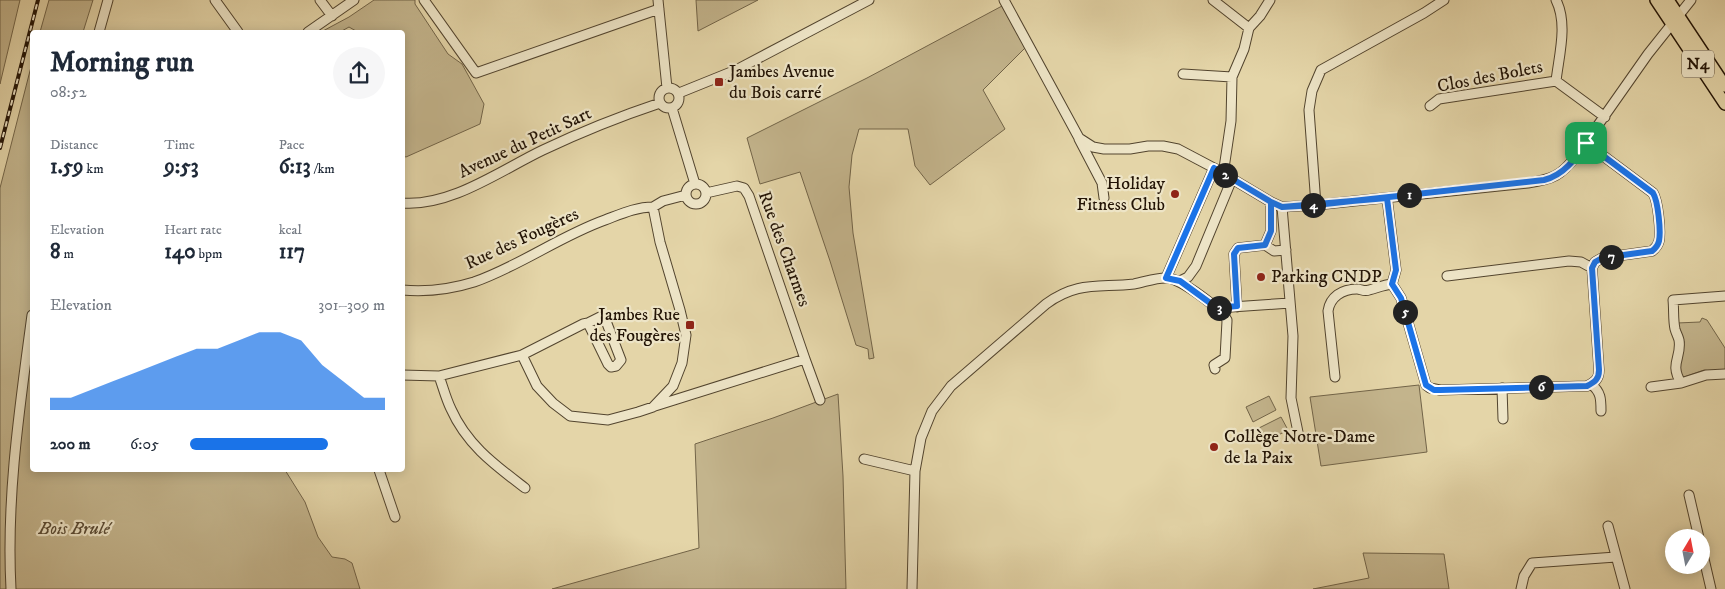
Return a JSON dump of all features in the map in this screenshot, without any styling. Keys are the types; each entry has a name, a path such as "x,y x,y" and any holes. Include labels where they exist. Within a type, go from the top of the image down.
{"main road":[{"name":"N4","path":"1656,0 1675,19 1725,86"},
{"name":"N4","path":"1668,0 1675,19 1725,104"}],"street":[{"path":"100,30 108,0"},
{"path":"215,0 237,30"},
{"path":"320,0 332,16"},
{"path":"311,30 354,0"},
{"path":"424,0 476,73 658,4 667,88"},
{"path":"679,93 736,70 870,0"},
{"path":"1004,0 1102,182 1104,198"},
{"path":"1213,0 1249,28"},
{"path":"1184,279 1196,266 1228,177 1232,77 1244,49 1249,28 1260,16 1270,0"},
{"path":"1316,205 1309,110 1312,91 1321,70 1444,0"},
{"path":"1556,0 1560,8 1562,23 1556,81 1605,117"},
{"path":"1079,138 1092,146 1104,149 1130,149 1148,146 1178,149 1282,207 1528,183 1553,178 1570,164 1648,54 1691,0"},
{"path":"1183,74 1232,77"},
{"name":"Clos des Bolets","path":"1430,106 1440,99 1556,81"},
{"path":"667,88 671,88 679,93 680,100 672,108 667,108 660,103 659,97 662,91 667,88"},
{"name":"Avenue du Petit Sart","path":"405,203 415,204 447,198 545,149 638,110 660,103"},
{"path":"672,108 695,184"},
{"path":"1387,198 1396,270 1392,284 1401,298 1426,385 1434,390 1440,390 1583,386 1591,384 1599,376 1592,268 1595,262 1602,258 1652,251 1657,247 1660,234 1656,199 1653,193 1586,143"},
{"path":"1166,278 1214,168"},
{"path":"695,184 702,186 706,193 704,200 697,204 690,202 686,195 688,188 695,184"},
{"name":"Rue des Charmes","path":"706,193 737,186 744,188 749,196 820,400"},
{"name":"Rue des Fougères","path":"405,290 430,291 474,282 580,229 641,207 653,206 663,201 686,195"},
{"path":"1265,245 1271,231 1271,202"},
{"path":"653,206 660,242 686,335 682,363 673,386 653,406"},
{"path":"1282,207 1293,336 1291,398 1299,437"},
{"path":"1237,306 1235,251 1242,247 1265,245 1274,251 1286,250"},
{"path":"1447,276 1569,261 1581,262 1592,268"},
{"path":"912,589 915,471 921,438 932,411 951,386 1057,296 1075,288 1087,286 1134,284 1166,278 1184,279 1221,308 1227,321 1225,358 1214,365 1215,369"},
{"path":"1334,377 1329,305 1336,294 1342,291 1356,289 1366,291 1392,284"},
{"path":"1681,383 1675,374 1679,340 1675,328 1673,300 1725,296"},
{"path":"1221,308 1290,303"},
{"path":"405,375 439,376 522,355 600,317 606,321 621,360 616,366 611,367 608,364 588,323"},
{"path":"11,589 10,535 18,421 30,329"},
{"path":"522,355 537,386 570,416 608,420 805,359"},
{"path":"1651,387 1681,383 1706,375 1725,374"},
{"path":"439,376 451,410 468,438 491,463 525,488"},
{"path":"1591,384 1599,391 1601,411"},
{"path":"673,386 681,398"},
{"path":"1502,388 1503,419"},
{"path":"864,459 915,471"},
{"path":"380,472 395,517"},
{"path":"1689,495 1697,529"},
{"path":"1608,526 1625,589"},
{"path":"1521,589 1524,576 1532,563 1616,557"},
{"path":"1708,574 1711,589"}],"green space":[{"path":"0,0 20,0 0,84"},
{"path":"49,0 93,0 84,30 41,30"},
{"path":"374,0 415,0 415,4 448,54 462,64 484,104 480,124 405,157 405,30 354,30 349,27 344,30 325,30 349,17"},
{"path":"696,0 758,0 698,31"},
{"path":"1002,6 1025,48 983,90 1005,129 930,185 915,166 908,129 859,129 852,155 849,187 853,233 874,358 869,359 868,349 856,345 800,172 760,184 747,138 867,78"},
{"name":"Bois Brulé","path":"30,71 30,472 286,472 305,502 318,537 332,557 345,559 352,563 360,589 0,589 0,188"},
{"path":"1702,318 1707,320 1725,348 1725,373 1704,370 1684,377 1679,373 1684,342 1677,323 1700,322"},
{"path":"1419,385 1427,452 1321,466 1310,397"},
{"path":"838,394 843,476 846,589 552,589 699,548 695,444"},
{"path":"1269,396 1276,410 1253,422 1246,407"},
{"path":"1281,417 1288,430 1263,443 1257,429"},
{"path":"1363,553 1444,554 1449,589 1313,589 1369,578"}],"railway":[{"path":"30,30 38,0"},
{"path":"0,148 30,31"}],"place":[{"name":"Jambes Avenue du Bois carré","path":"719,82"},
{"name":"Holiday Fitness Club","path":"1175,194"},
{"name":"Parking CNDP","path":"1261,277"},
{"name":"Jambes Rue des Fougères","path":"690,325"},
{"name":"Collège Notre-Dame de la Paix","path":"1214,447"}],"route":[{"path":"1586,143 1570,164 1553,178 1528,183 1316,205 1282,207 1223,175 1214,168 1166,278 1180,281 1217,308 1237,306 1234,254 1238,248 1265,245 1271,231 1271,202 1282,207 1294,206 1316,205 1387,198 1396,270 1392,284 1401,298 1426,385 1434,390 1587,386 1596,381 1599,376 1592,268 1595,262 1602,258 1652,251 1657,247 1660,234 1656,199 1650,189 1586,143"}]}
